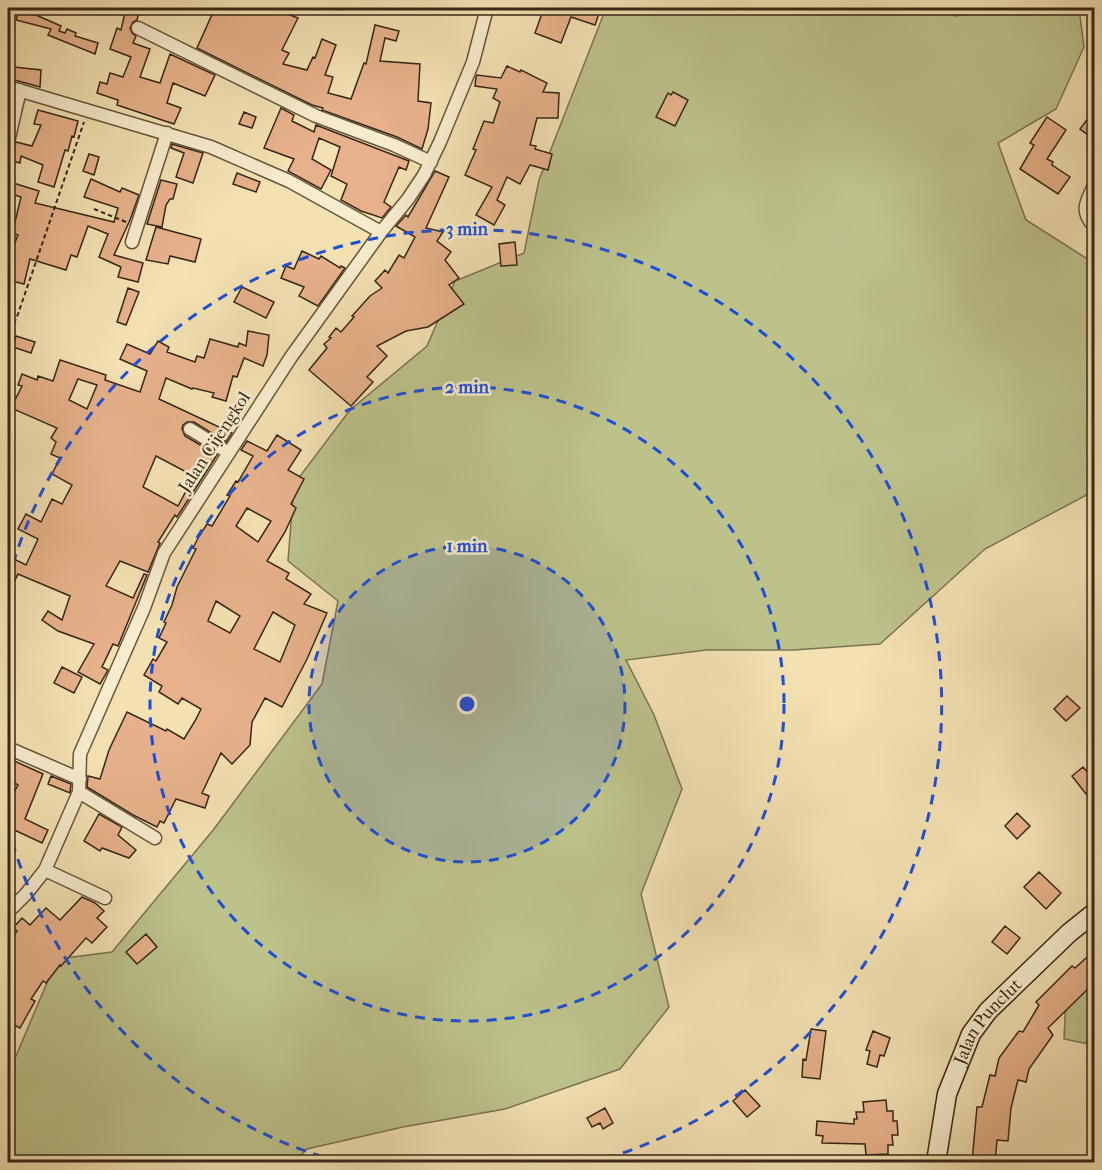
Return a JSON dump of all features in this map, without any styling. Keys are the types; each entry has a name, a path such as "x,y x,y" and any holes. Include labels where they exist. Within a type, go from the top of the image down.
{"main road":[{"name":"Jalan Punclut","path":"936,1162 947,1094 971,1034 988,1011 1069,933 1095,913"}],"street":[{"name":"Jalan Cijengkol","path":"8,912 45,870 79,785 80,754 144,608 164,554 291,357 381,232 408,199 431,162 473,62 487,8"},
{"path":"138,28 316,116 394,145 431,162"},
{"path":"8,142 14,88 211,147 289,182 381,232"},
{"path":"132,242 167,133"},
{"path":"1095,186 1085,209 1088,219 1095,226"},
{"path":"190,429 229,453"},
{"path":"8,748 79,785 155,838"},
{"path":"45,870 105,898"}],"path":[{"path":"8,337 88,111"},
{"path":"94,209 136,227"}],"green space":[{"path":"606,8 950,8 954,16 1025,8 1079,8 1084,47 1056,109 998,143 1026,220 1094,263 1094,491 985,549 880,644 793,650 706,650 626,660 654,715 682,789 641,894 669,1007 620,1069 505,1109 403,1127 307,1149 294,1162 8,1162 8,1075 57,959 112,952 214,829 322,684 338,601 288,561 294,484 350,410 427,346 455,281 524,253 539,180"},
{"path":"1094,971 1094,1045 1064,1039 1066,998"}],"building":[{"path":"20,8 61,26 59,31 65,33 67,29 76,33 75,36 98,43 95,54 48,35 51,29 16,20"},
{"path":"126,8 140,8 137,20 130,28 136,36 133,43 150,49 140,77 160,83 170,54 215,75 205,96 173,83 167,103 181,108 174,124 117,105 118,100 97,93 100,82 107,84 110,73 123,77 131,57 110,49 117,28 121,30"},
{"path":"215,8 270,10 271,8 298,18 282,50 289,53 283,64 307,70 313,57 315,58 322,39 336,45 325,75 333,77 328,93 351,99 364,63 366,64 375,25 399,31 396,41 385,38 380,61 420,64 418,101 431,103 428,129 422,149 397,137 322,110 323,108 312,105 197,48"},
{"path":"544,8 601,8 595,25 571,17 561,43 535,33"},
{"path":"507,66 547,83 543,92 559,93 558,118 537,118 530,145 536,146 535,149 552,154 548,170 530,165 520,184 507,177 497,200 505,205 494,225 476,215 492,187 465,175 476,150 473,149 484,121 493,123 500,102 493,98 497,89 475,86 476,77 477,75 501,78"},
{"path":"14,67 41,70 40,87 11,79"},
{"path":"673,92 688,100 675,126 656,117 668,93 671,95"},
{"path":"281,108 294,115 292,121 314,132 316,125 409,161 406,170 399,167 384,202 391,207 382,218 361,211 341,200 347,184 331,176 340,147 319,138 312,159 331,170 321,189 288,171 294,159 264,148"},
{"path":"1095,109 1095,140 1080,129"},
{"path":"38,110 78,121 68,151 65,150 54,187 38,182 43,165 21,156 20,163 8,160 9,150 16,142 32,146 41,125 34,124"},
{"path":"244,112 256,117 252,128 239,124"},
{"path":"1047,117 1066,130 1047,159 1070,177 1058,194 1020,169 1034,145 1030,143"},
{"path":"172,144 203,153 193,183 176,177 184,153 171,148"},
{"path":"89,154 99,157 94,175 83,171"},
{"path":"435,171 449,177 426,228 443,232 437,241 451,252 445,260 459,278 449,285 464,304 428,327 406,331 377,346 387,356 367,377 373,382 351,406 309,370 327,348 324,344 331,338 329,337 336,328 341,332 370,296 382,288 375,281 385,270 388,273 399,255 404,258 415,237 396,226 406,215 408,217"},
{"path":"237,173 260,182 256,192 233,184"},
{"path":"91,179 120,192 122,188 139,195 114,255 143,263 138,282 118,277 121,267 99,257 108,234 88,226 77,257 71,255 66,270 30,259 24,284 8,280 8,260 18,235 8,232 8,220 15,222 21,197 9,193 13,183 39,191 35,203 114,222 118,208 84,197"},
{"path":"161,180 177,184 173,199 170,199 166,205 162,227 147,224"},
{"path":"156,227 201,239 195,262 170,256 168,264 146,260"},
{"path":"515,242 517,265 501,266 499,244"},
{"path":"302,251 319,259 321,256 340,268 341,266 345,268 318,306 299,296 304,287 281,278 286,266 294,269"},
{"path":"242,287 274,302 266,318 234,302"},
{"path":"128,288 139,292 126,325 117,322"},
{"path":"248,331 269,335 267,355 263,366 244,358 237,377 233,376 226,401 212,397 214,393 192,389 166,378 159,399 232,433 226,442 194,422 187,422 183,425 185,436 217,455 158,542 160,543 148,572 120,561 106,586 133,598 144,574 147,575 118,646 113,644 102,667 108,670 100,684 78,672 94,644 58,631 42,620 48,611 62,620 70,596 18,574 8,595 8,556 26,565 38,539 18,529 26,514 41,522 52,499 62,504 72,485 52,474 60,458 51,454 56,442 51,438 57,428 11,408 22,386 18,385 22,374 37,380 38,376 53,381 60,360 106,375 105,380 140,392 147,371 120,359 127,344 150,354 158,341 169,347 167,352 195,362 197,356 204,358 210,339 238,347 239,343 246,346","holes":["78,379 97,385 87,409 69,400","156,456 194,476 178,506 143,487"]},
{"path":"16,336 35,342 31,353 13,347"},
{"path":"277,435 301,450 288,470 304,479 291,504 296,508 285,532 267,561 289,573 286,579 311,594 304,604 327,613 307,659 282,707 265,698 252,722 250,745 232,764 221,753 202,793 209,796 205,808 176,799 164,823 160,821 157,827 87,787 88,776 100,779 109,750 127,712 184,739 195,721 201,709 182,698 178,704 159,692 162,686 144,675 153,659 156,661 167,642 159,638 177,587 196,549 193,548 207,524 212,526 230,496 227,495 236,481 238,482 253,456 241,450 247,441 267,451","holes":["247,508 271,521 258,542 236,526","216,601 240,616 230,633 208,621","273,612 295,625 280,662 254,649"]},
{"path":"62,667 82,677 74,693 54,683"},
{"path":"1067,696 1080,708 1066,721 1054,709"},
{"path":"12,760 43,774 25,819 48,830 42,843 8,827 8,803 18,785 8,779 8,768"},
{"path":"1083,767 1095,781 1095,788 1086,794 1072,776"},
{"path":"51,776 71,784 70,793 48,784"},
{"path":"1017,813 1030,826 1017,839 1005,826"},
{"path":"99,814 122,827 118,835 136,850 129,858 102,848 100,851 84,841"},
{"path":"1039,872 1061,893 1046,909 1024,887"},
{"path":"82,897 95,903 104,911 97,918 107,927 92,943 86,938 46,983 43,981 31,999 35,1001 20,1028 16,1026 8,1033 8,944 17,931 13,928 22,918 30,925 46,908 60,920"},
{"path":"1005,926 1020,938 1007,954 992,942"},
{"path":"146,934 157,947 137,964 126,952"},
{"path":"1095,950 1095,982 1048,1028 1053,1035 1029,1069 1026,1082 1018,1080 1011,1108 1008,1141 997,1140 995,1162 972,1162 977,1107 982,1107 990,1075 995,1076 999,1058 1019,1031 1023,1032 1039,1005 1036,1002 1072,966 1075,968"},
{"path":"811,1029 826,1031 820,1079 802,1077 803,1059 806,1060"},
{"path":"873,1031 890,1038 884,1056 880,1055 877,1067 867,1064 870,1051 866,1050"},
{"path":"745,1090 760,1106 747,1117 733,1101"},
{"path":"886,1100 887,1111 893,1111 893,1121 897,1121 898,1135 892,1135 893,1145 888,1145 888,1154 866,1155 865,1144 822,1143 823,1136 816,1135 817,1121 854,1124 854,1119 857,1119 856,1112 864,1112 863,1102"},
{"path":"605,1108 613,1123 603,1129 600,1123 592,1127 587,1118"}]}
